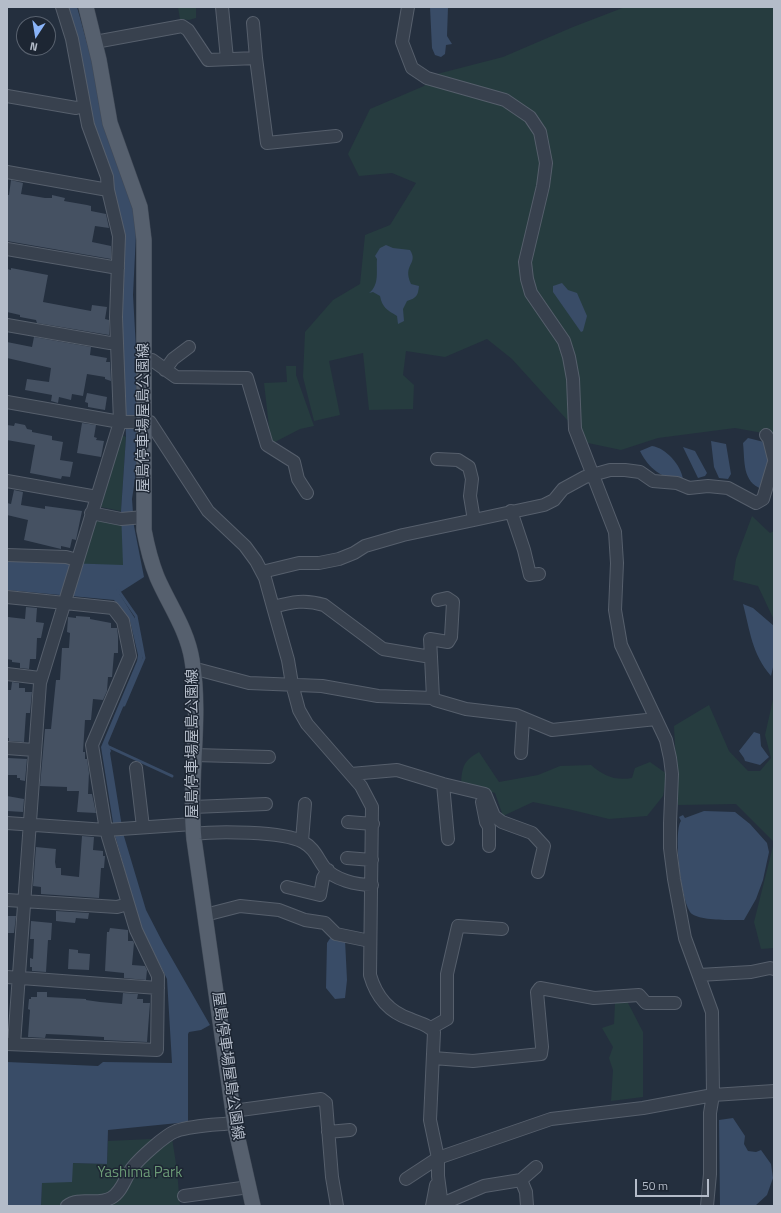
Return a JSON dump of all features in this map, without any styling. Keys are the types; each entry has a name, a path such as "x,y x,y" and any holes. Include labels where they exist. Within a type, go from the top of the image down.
{"main road":[{"name":"屋島停車場屋島公園線","path":"86,7 95,42 110,123 137,196 142,218 144,240 144,422 139,517 153,566 184,631 194,671 193,829 233,1117 253,1206"}],"street":[{"path":"7,598 65,599 113,608 123,621 130,656 92,746 109,830 128,904 138,937 158,976 156,1050 11,1044 13,978 24,901 40,678 65,599 91,513 120,422 116,312 119,236 108,190 107,177 90,131 72,39 62,7"},
{"path":"222,7 227,60"},
{"path":"408,7 402,42 412,68 427,78 505,100 530,117 540,132 546,163 543,186 525,262 527,279 531,293 564,341 570,357 573,379 574,429 615,532 617,563 615,610 619,639 632,671 666,740 672,774 670,823 674,879 685,938 712,1012 713,1095 710,1113 710,1174 707,1206"},
{"path":"253,23 267,143 336,136"},
{"path":"95,42 182,26 188,30 208,60 256,58"},
{"path":"7,96 76,108 84,106"},
{"path":"7,172 108,190"},
{"path":"7,249 118,268"},
{"path":"7,325 117,343"},
{"path":"165,370 173,359 189,346"},
{"path":"144,360 152,360 176,377 247,378 267,445 294,462 298,480 308,493"},
{"path":"7,402 120,422 150,422 208,511 245,546 262,572 288,660 292,684 302,717 361,786 370,800 373,824 370,975 376,992 381,999 398,1014 431,1028 435,1038 430,1120 438,1158 438,1205 484,1186 521,1180 536,1167"},
{"path":"766,435 769,439 774,458"},
{"path":"437,460 458,460 469,467 472,479 470,496 474,520"},
{"path":"262,572 299,563 319,563 339,559 354,554 365,546 403,535 544,505 554,500 563,489 585,477 610,470 640,472 653,481 677,483 689,488 708,486 728,488 756,502 763,500 774,462"},
{"path":"7,481 97,497"},
{"path":"511,511 524,550 530,575 539,574"},
{"path":"91,513 121,518 139,517"},
{"path":"7,555 66,557 76,562"},
{"path":"433,698 430,639 448,642 451,637 453,602 447,598 438,600"},
{"path":"273,607 295,601 313,601 324,605 382,649 431,657"},
{"path":"194,671 200,670 249,683 292,684 340,688 378,696 433,698 435,700 466,709 495,711 516,716 552,730 656,719"},
{"path":"7,674 40,678"},
{"path":"521,753 523,719"},
{"path":"7,748 34,750"},
{"path":"194,755 270,757"},
{"path":"136,768 144,787 143,827"},
{"path":"351,774 397,770 443,784 485,794 494,816 502,822 532,833 544,846 538,872"},
{"path":"443,784 448,838"},
{"path":"480,793 486,822 489,828 489,846"},
{"path":"193,808 266,804"},
{"path":"302,841 305,804"},
{"path":"348,822 373,824"},
{"path":"7,823 109,830 143,827 263,834 302,841 317,854 328,870 343,880 372,885"},
{"path":"346,858 372,860"},
{"path":"287,886 305,893 320,895 323,878 328,870"},
{"path":"7,900 117,907 128,904"},
{"path":"205,915 240,906 279,910 300,919 325,923 336,934 370,941"},
{"path":"431,1028 446,1019 447,974 458,926 502,929"},
{"path":"699,974 751,972 770,968 774,969"},
{"path":"13,978 158,988"},
{"path":"434,1058 473,1061 541,1054 542,1047 536,992 540,988 594,998 638,995 646,1003 675,1003"},
{"path":"406,1179 438,1158 551,1119 643,1108 713,1095 774,1091"},
{"path":"67,1206 74,1202 97,1202 111,1198 120,1189 128,1174 136,1164 171,1134 233,1117 321,1099 326,1103 332,1178 337,1206"},
{"path":"328,1132 350,1130"},
{"path":"521,1180 526,1192 527,1206"},
{"path":"184,1196 249,1187"}],"green space":[{"path":"178,7 196,7 196,18 189,20 180,19"},
{"path":"625,7 774,7 774,435 735,428 658,438 621,450 588,443 512,359 487,339 445,357 406,351 403,375 414,385 413,409 369,410 363,353 329,361 340,415 314,421 303,377 305,332 333,300 360,284 365,235 390,225 416,183 392,173 359,176 348,154 370,109 424,86 437,74 503,57 573,27"},
{"path":"286,366 296,366 296,375 314,426 300,429 271,444 264,383 287,382"},
{"path":"122,435 126,437 121,511 101,507"},
{"path":"752,516 770,533 774,531 774,620 758,586 733,580 736,559"},
{"path":"96,519 123,523 123,566 82,564"},
{"path":"774,695 774,842 736,804 678,805 674,726 709,705 729,751 748,771 760,771 771,758 765,735"},
{"path":"479,752 499,782 538,775 560,766 591,765 610,777 626,779 632,778 635,768 650,762 667,774 663,796 647,816 609,819 533,802 503,816 495,793 461,785 464,765 470,758"},
{"path":"774,842 774,948 761,949 754,922"},
{"path":"627,1001 643,1032 643,1097 611,1101 613,1070 609,1058 613,1047 602,1028 614,1024 615,1003"},
{"name":"Yashima Park","path":"172,1138 177,1170 180,1206 41,1206 42,1182 72,1163 107,1164 108,1141"}],"water":[{"path":"65,7 77,7 134,211 136,234 133,295 137,367 137,466 132,499 134,526 144,577 119,593 136,620 143,656 108,743 111,751 110,753 123,833 146,910 210,1025 201,1030 189,1032 188,1034 188,1122 108,1130 107,1164 73,1163 72,1182 42,1183 41,1206 7,1206 7,1062 98,1066 103,1062 172,1063 167,979 140,925 136,911 115,835 101,747 137,661 138,655 130,621 114,600 7,590 7,561 123,565 121,511 126,437 117,212 114,189 95,142"},
{"path":"430,7 448,7 447,36 452,44 446,45 445,54 441,57 435,55 432,48"},
{"path":"386,245 393,248 410,250 413,258 408,272 409,277 411,284 419,286 416,296 407,301 403,309 404,321 398,324 397,316 386,308 382,303 380,296 373,292 369,293 375,286 377,277 377,259 375,256 380,248"},
{"path":"562,283 568,290 577,293 587,316 583,331 581,332 553,292 553,286"},
{"path":"748,438 764,442 770,461 762,489 751,481 746,470 743,443"},
{"path":"711,441 726,444 731,474 728,479 719,478 714,467"},
{"path":"652,446 662,450 672,458 679,468 683,479 669,478 652,468 640,451"},
{"path":"683,447 695,451 707,473 705,476 698,478"},
{"path":"743,604 753,608 774,626 774,663 771,676 765,668 752,642"},
{"path":"754,732 760,734 761,746 769,757 760,765 745,761 739,751"},
{"path":"704,811 735,812 750,824 767,843 769,852 763,880 756,899 744,920 717,920 703,918 692,914 688,908 679,868 678,838 681,821 679,817 683,815 685,818"},
{"path":"331,937 345,940 347,980 345,998 335,999 326,988 327,943"},
{"path":"733,1118 745,1136 744,1144 748,1151 756,1152 761,1150 771,1164 773,1178 767,1195 755,1206 720,1206 719,1120"}],"building":[{"path":"11,180 23,183 21,194 45,198 52,198 52,195 65,198 64,201 91,206 91,211 106,214 109,228 95,226 92,242 111,246 111,259 7,241 7,195 9,195"},
{"path":"11,268 48,275 43,302 91,311 92,305 107,307 105,319 109,320 109,335 37,323 36,320 20,317 20,315 7,312 7,269 11,270"},
{"path":"34,337 91,347 90,355 107,358 106,362 110,362 111,381 105,379 105,377 87,374 83,396 72,394 71,400 59,397 58,403 51,401 52,395 25,390 27,379 49,382 51,368 7,358 7,342 32,347"},
{"path":"87,393 107,397 105,410 88,407 88,403 85,402"},
{"path":"15,423 25,425 27,429 32,430 32,432 52,436 52,440 63,442 60,460 73,462 70,477 62,476 61,479 30,473 35,445 7,440 7,425 14,426"},
{"path":"82,423 96,425 94,437 97,438 96,440 104,441 101,457 77,453"},
{"path":"14,490 23,492 21,505 45,509 45,506 82,511 76,540 72,539 70,548 61,546 61,549 24,540 28,520 7,515 7,503 11,504"},
{"path":"26,607 37,608 36,622 44,623 41,638 37,638 36,659 30,659 29,669 20,668 20,663 12,662 12,660 7,659 8,617 25,619"},
{"path":"76,616 90,617 90,619 111,623 111,628 117,628 118,636 118,653 114,653 112,677 108,677 107,691 103,700 93,699 91,720 85,720 83,752 85,752 85,759 87,759 89,773 88,794 92,794 96,813 77,812 79,791 67,791 67,787 40,786 45,729 51,729 56,680 60,680 62,648 69,648 70,633 67,632 68,617 76,618"},
{"path":"12,682 19,683 19,688 25,688 25,692 32,692 30,713 26,713 24,742 9,741 9,738 7,738 7,690 11,690"},
{"path":"8,758 27,759 25,781 17,778 17,775 7,775"},
{"path":"7,796 24,799 23,812 7,811"},
{"path":"82,836 94,837 93,850 103,851 103,856 105,856 104,868 101,868 99,898 41,894 41,887 33,886 36,847 56,849 56,868 61,868 61,875 79,877"},
{"path":"56,911 89,913 88,919 76,918 75,923 56,921"},
{"path":"7,916 16,916 14,933 7,933"},
{"path":"31,921 52,923 51,940 48,940 46,972 32,971 32,967 30,967 30,958 33,959 34,939 30,939"},
{"path":"110,928 128,930 128,941 133,941 134,943 132,965 145,966 147,970 146,980 124,978 124,973 105,971 107,932 109,932"},
{"path":"69,949 78,950 78,953 90,954 89,970 68,969"},
{"path":"37,992 47,992 47,997 86,999 122,1004 123,993 138,994 137,999 143,999 143,1003 150,1003 147,1042 104,1040 104,1037 46,1034 45,1038 28,1037 30,1010 28,1009 29,999 31,999 31,997 37,997"}],"waterway":[{"path":"118,590 136,616 144,658 124,705"},
{"path":"107,746 172,776"}]}
